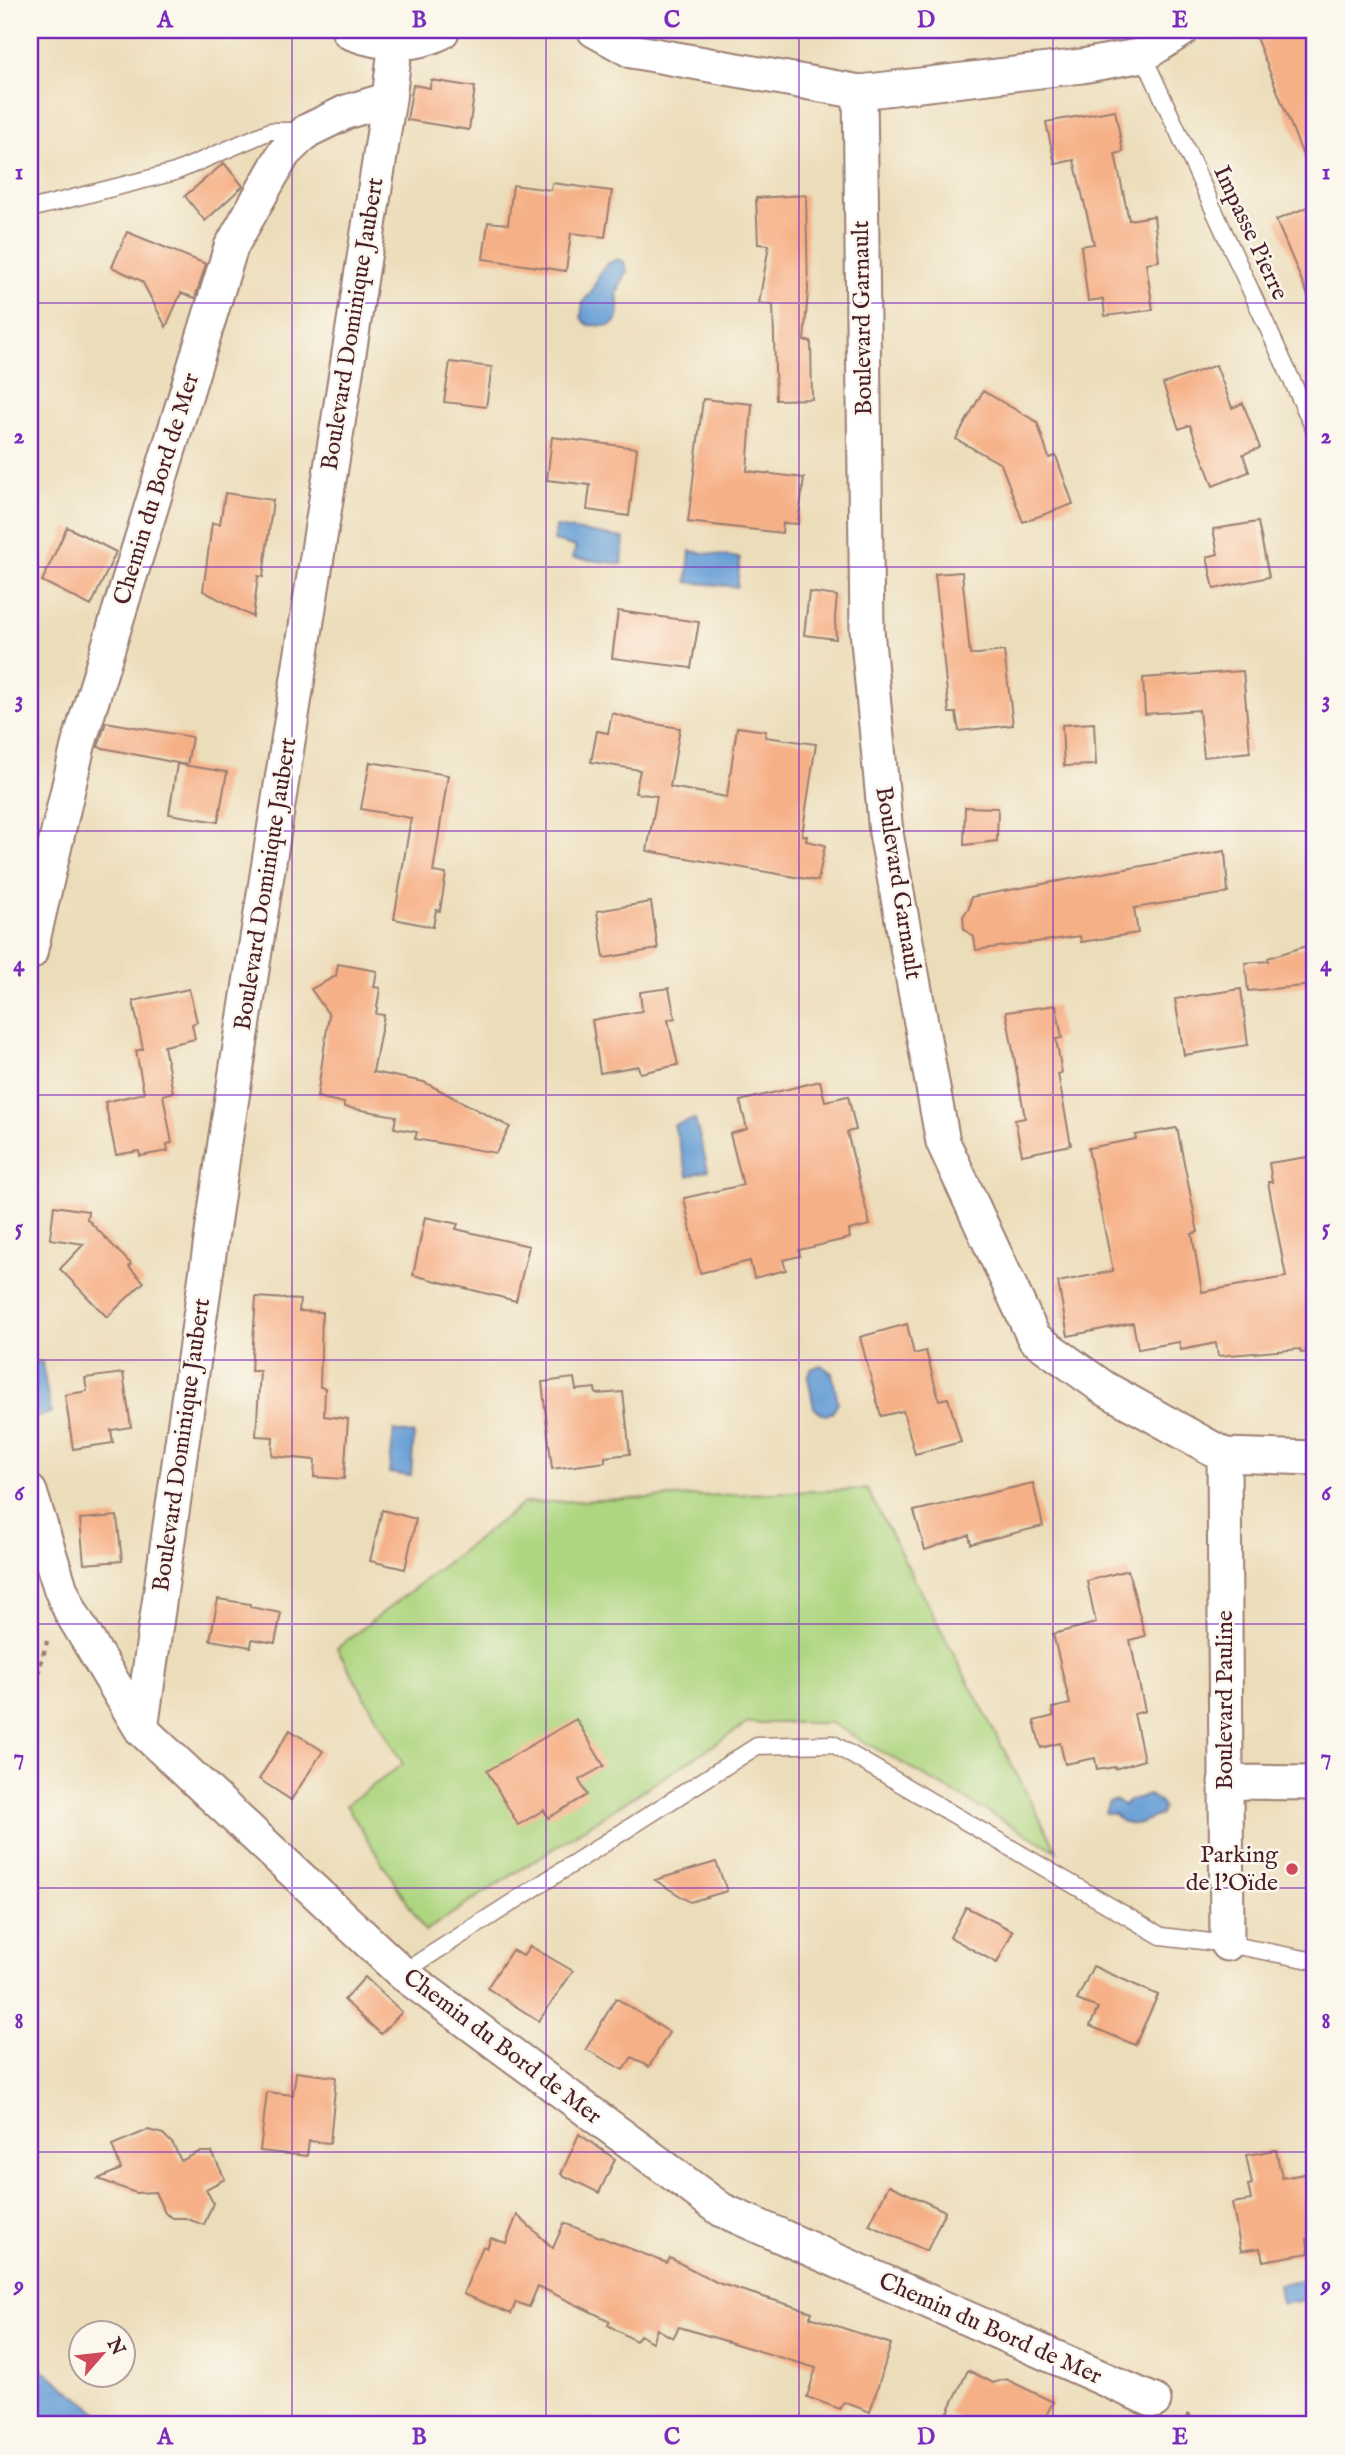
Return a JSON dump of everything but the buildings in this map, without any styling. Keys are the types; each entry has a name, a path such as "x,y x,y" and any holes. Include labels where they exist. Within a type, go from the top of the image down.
{"street":[{"path":"351,30 370,37 396,40 416,38 440,30"},
{"path":"594,30 632,51 860,92 1082,66 1143,55 1182,30"},
{"name":"Boulevard Dominique Jaubert","path":"141,1730 225,1142 389,99 396,40"},
{"name":"Boulevard Garnault","path":"860,92 867,630 886,833 943,1142 1034,1338 1104,1388 1224,1455 1315,1458"},
{"name":"Chemin du Bord de Mer","path":"30,953 78,746 231,247 284,153 307,131 346,112 389,99"},
{"name":"Boulevard Pauline","path":"1224,1455 1227,1944"},
{"name":"Chemin du Bord de Mer","path":"30,1492 61,1590 71,1612 141,1730 402,1973 722,2210 1154,2401"},
{"path":"1225,1782 1315,1783"}],"lane":[{"name":"Impasse Pierre","path":"1143,55 1315,431"},
{"path":"30,209 175,172 270,131 307,131"},
{"path":"402,1973 757,1746 833,1744 1161,1936 1227,1944 1315,1961"}],"path":[{"path":"30,1703 61,1590"}],"green space":[{"path":"867,1489 1057,1851 831,1723 748,1723 425,1931 346,1805 403,1764 337,1648 524,1503"}],"water":[{"path":"617,259 624,262 627,271 617,293 617,320 610,326 588,325 581,318 583,302 607,264"},
{"path":"556,527 624,538 622,564 572,558 576,547 554,541"},
{"path":"690,551 740,558 737,587 687,582"},
{"path":"695,1119 708,1170 688,1176 674,1125"},
{"path":"42,1362 51,1413 37,1417 30,1387 30,1363"},
{"path":"821,1365 832,1373 838,1402 832,1413 825,1415 814,1408 808,1378 811,1369"},
{"path":"394,1431 414,1434 411,1476 389,1473"},
{"path":"1148,1795 1159,1801 1163,1808 1160,1815 1131,1824 1125,1823 1114,1814 1105,1814 1108,1803 1115,1800 1124,1805 1128,1801"},
{"path":"1315,2277 1315,2298 1282,2304 1279,2284"},
{"path":"30,2360 115,2425 30,2425"}],"place":[{"name":"Parking de l'Oïde","path":"1292,1869"}]}
